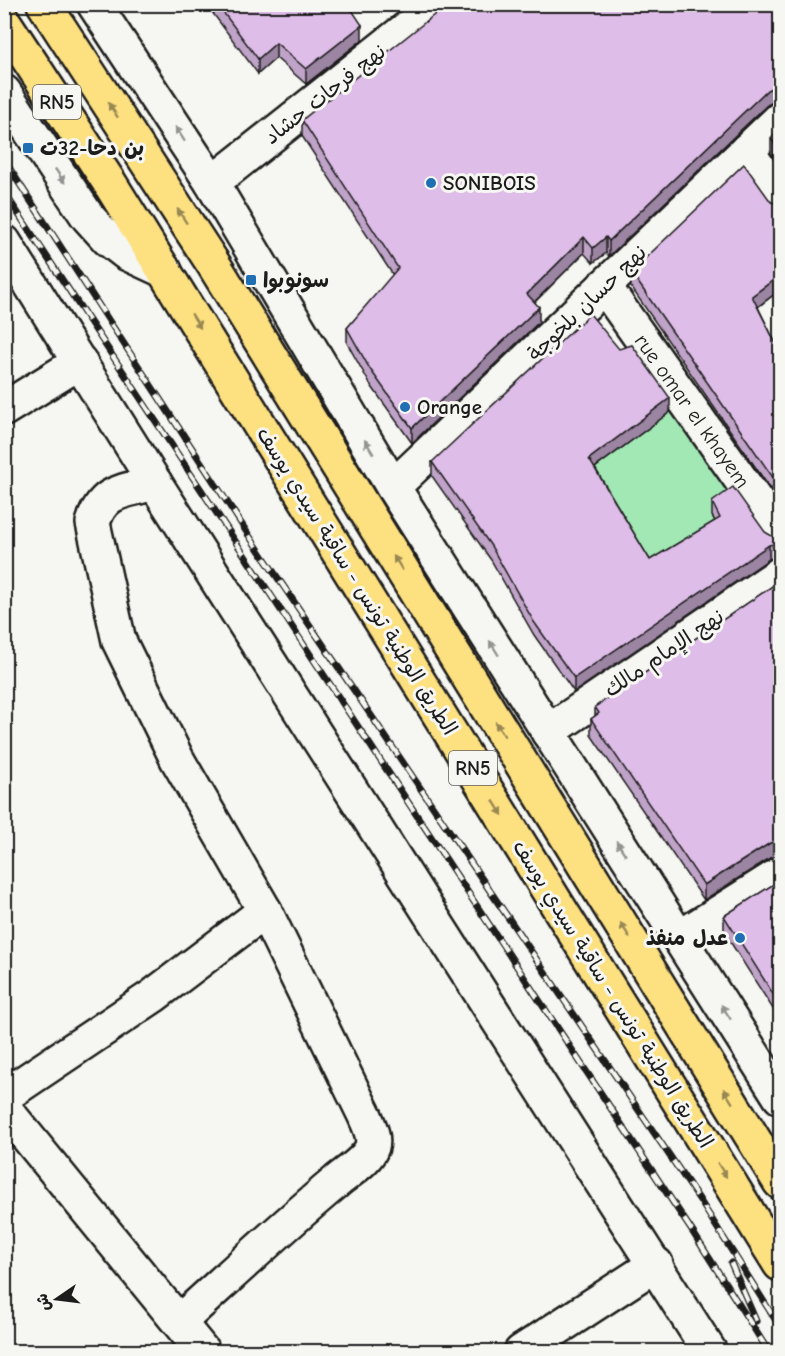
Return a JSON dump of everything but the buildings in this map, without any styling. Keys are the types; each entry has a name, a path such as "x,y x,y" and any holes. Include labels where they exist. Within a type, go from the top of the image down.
{"highway":[{"name":"الطريق الوطنية تونس - ساقية سيدي يوسف","path":"44,4 145,159 780,1182"},
{"name":"الطريق الوطنية تونس - ساقية سيدي يوسف","path":"4,22 165,271 780,1264"}],"street":[{"path":"94,4 212,183 393,487 780,1097"},
{"name":"نهج فرحات حشاد","path":"212,183 438,4"},
{"path":"4,92 88,217 108,239 126,253 165,271"},
{"name":"نهج حسان بلخوجة","path":"393,487 780,118"},
{"path":"747,150 780,201"},
{"path":"4,242 155,483 656,1264 710,1352"},
{"name":"rue omar el khayem","path":"604,286 780,535"},
{"path":"4,409 80,362"},
{"path":"155,483 106,497 97,508 93,523 119,641 177,759 265,911 372,1133 371,1149 180,1321"},
{"name":"نهج الإمام مالك","path":"548,732 780,574"},
{"path":"679,938 780,874"},
{"path":"4,1096 153,996 265,911"},
{"path":"4,1107 203,1352"},
{"path":"521,1352 656,1264"}],"green space":[{"path":"680,404 748,512 722,535 650,573 589,472"}],"railway":[{"path":"4,160 248,534 699,1199 780,1327"},
{"path":"4,192 694,1234 769,1352"},
{"path":"731,1263 756,1321"}],"place":[{"name":"بن دحا-32ت","path":"28,148"},
{"name":"SONIBOIS","path":"431,183"},
{"name":"سونوبوا","path":"251,280"},
{"name":"Orange","path":"405,407"},
{"name":"عدل منفذ","path":"740,938"}]}
